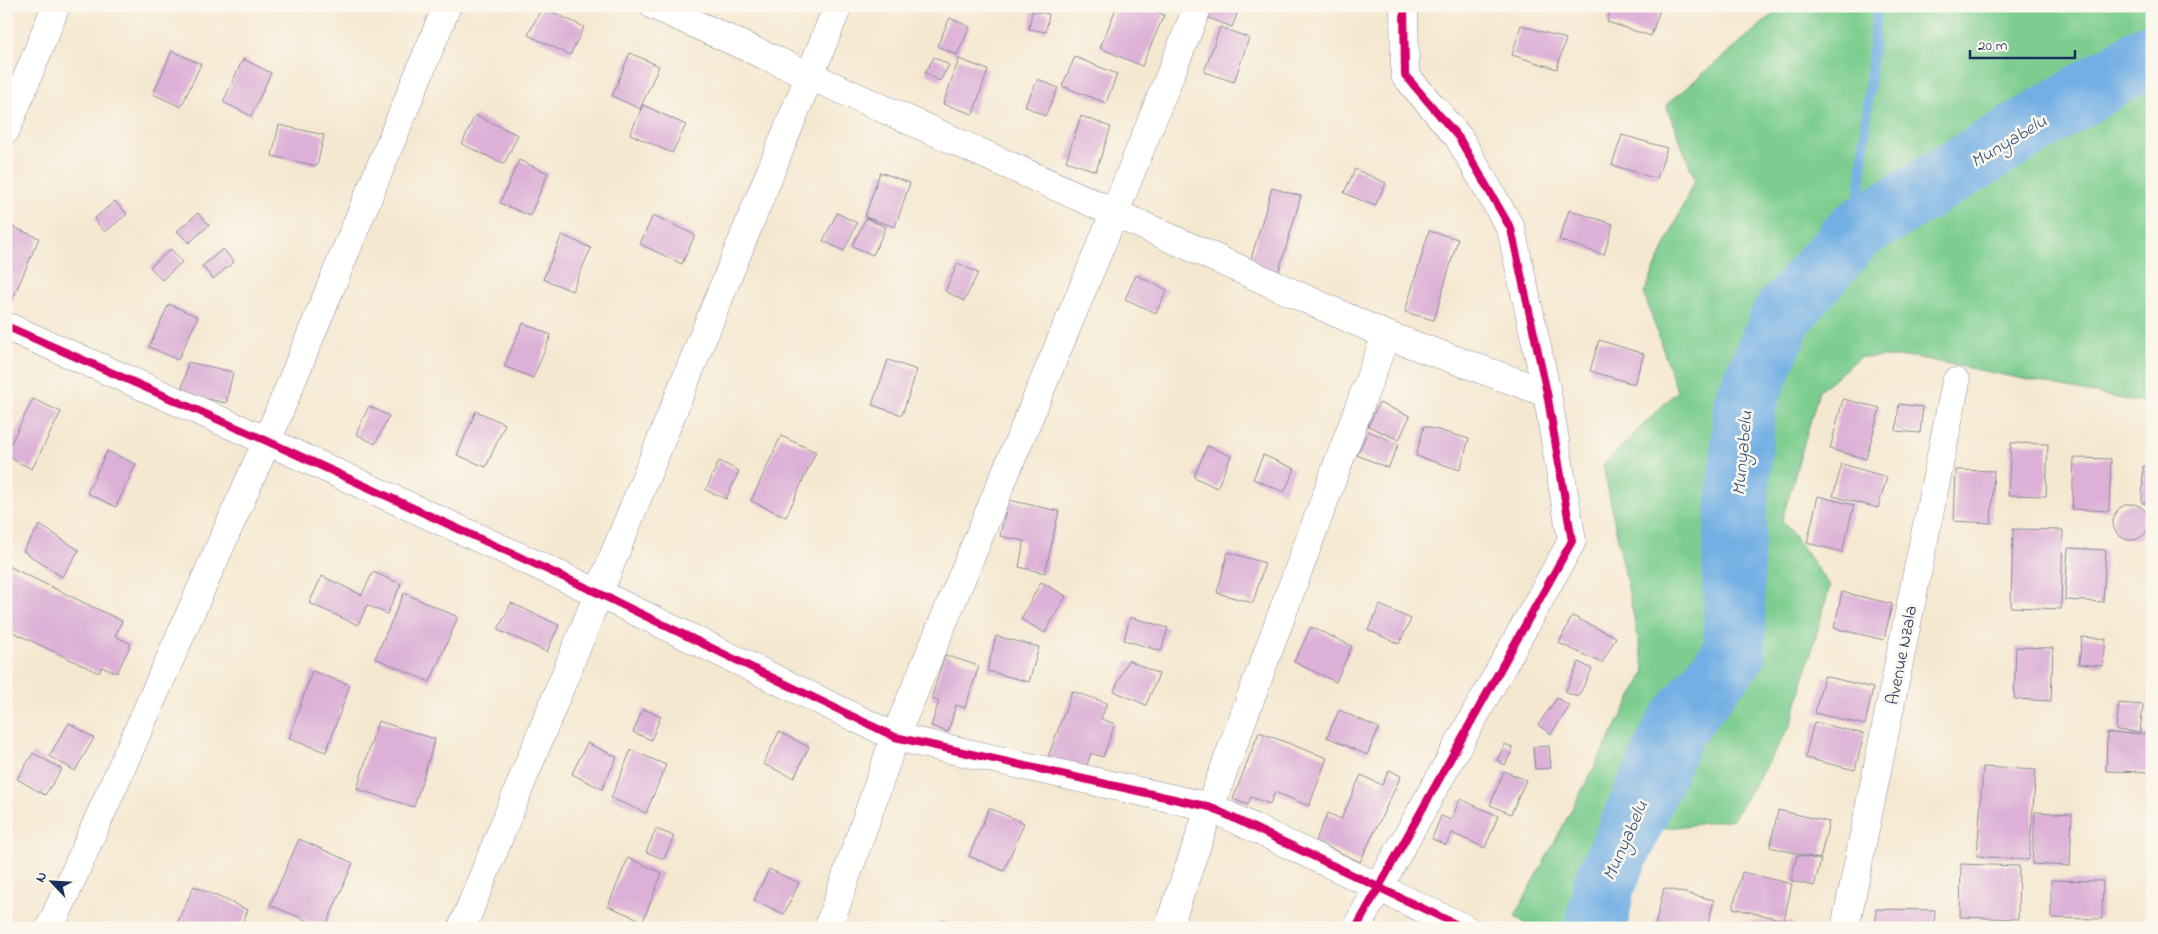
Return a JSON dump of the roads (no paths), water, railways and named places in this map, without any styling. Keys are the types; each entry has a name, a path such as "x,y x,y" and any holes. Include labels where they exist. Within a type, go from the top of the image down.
{"street":[{"path":"6,130 56,6"},
{"path":"50,928 268,441 447,6"},
{"path":"656,6 1386,335 1547,393"},
{"path":"462,928 838,6"},
{"path":"828,928 895,737 1114,214 1198,6"},
{"path":"1356,928 1572,541 1547,393 1511,229 1459,138 1405,75 1404,6"},
{"path":"6,326 268,441 598,593 895,737 1210,807 1464,928"},
{"path":"1168,928 1210,807 1386,335"},
{"name":"Avenue Nzala","path":"1845,928 1956,382"}],"waterway":[{"path":"1856,231 1877,6"},
{"name":"Munyabelu","path":"1596,928 1604,885 1676,726 1735,653 1733,556 1745,402 1783,314 1856,231 2152,53"}]}
